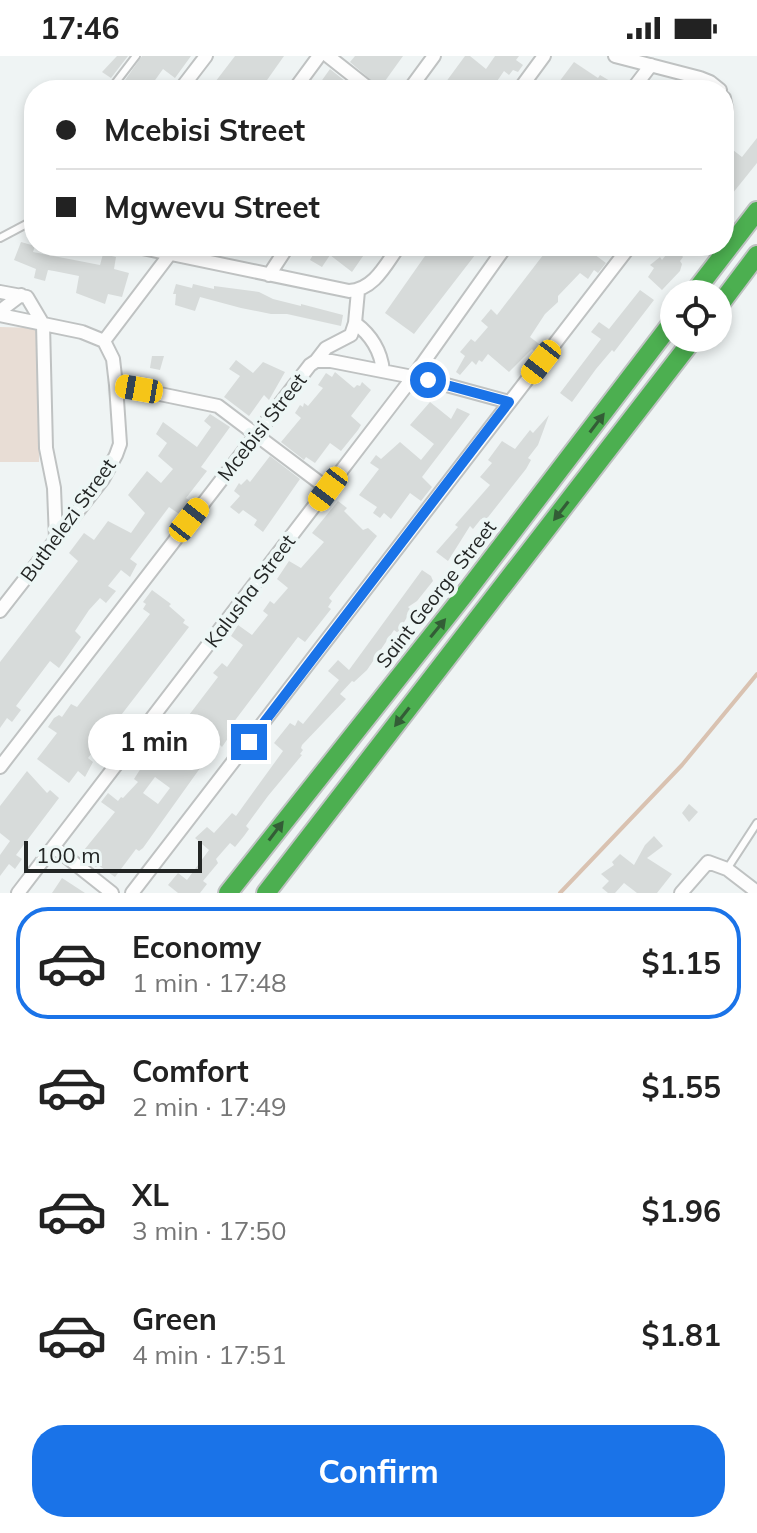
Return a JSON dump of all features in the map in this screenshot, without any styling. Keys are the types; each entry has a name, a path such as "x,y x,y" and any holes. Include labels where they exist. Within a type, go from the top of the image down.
{"main road":[{"path":"734,241 757,211"},
{"path":"732,288 757,255"},
{"path":"704,280 722,256"},
{"name":"Saint George Street","path":"228,893 464,595 660,338"},
{"path":"266,893 683,352"}],"street":[{"path":"188,80 206,56"},
{"path":"301,80 319,56"},
{"path":"328,56 358,80"},
{"path":"416,80 434,56"},
{"path":"526,80 544,56"},
{"path":"615,56 703,80"},
{"path":"640,80 651,65"},
{"path":"0,313 82,332 104,341 169,256"},
{"path":"197,256 269,275 358,291 372,282 392,256"},
{"path":"269,275 281,256"},
{"name":"Kalusha Street","path":"18,893 413,377 499,256"},
{"path":"132,893 622,256"},
{"path":"316,361 326,348 348,338 355,323 358,291"},
{"path":"0,292 27,297 43,324 46,448 54,488 56,539"},
{"path":"0,313 21,295"},
{"path":"355,323 370,335 383,371"},
{"name":"Buthelezi Street","path":"0,611 103,479 116,455 120,428 116,385 113,359 104,341"},
{"name":"Mcebisi Street","path":"0,767 305,371 316,361 331,361 413,377 509,402"},
{"path":"116,385 212,404 328,489"},
{"path":"54,847 112,893"},
{"path":"681,893 708,862 727,869 757,892"}],"lane":[{"path":"118,80 136,56"},
{"path":"0,238 24,225"},
{"path":"727,869 757,823"}],"shaded area":[{"path":"0,327 41,328 39,462 0,462"}],"building":[{"path":"117,56 128,56 111,78 102,72"},
{"path":"142,56 191,56 175,78 163,69 155,80 125,80"},
{"path":"235,56 284,56 267,80 217,80"},
{"path":"355,56 403,56 386,80 371,80 350,62"},
{"path":"465,56 470,56 486,69 495,56 519,56 516,60 523,65 518,72 513,70 509,75 504,71 498,80 447,80"},
{"path":"574,62 598,78 600,75 608,80 560,80"},
{"path":"330,69 344,80 322,80"},
{"path":"757,138 757,163 734,192 734,151 742,157"},
{"path":"21,242 24,243 24,256 54,256 100,265 102,256 112,256 116,257 114,269 129,273 122,297 108,294 105,304 76,293 79,276 48,270 45,281 34,278 36,269 14,260"},
{"path":"312,256 329,256 322,267 310,260"},
{"path":"331,256 363,256 352,272"},
{"path":"425,256 474,256 414,334 385,313"},
{"path":"542,256 597,256 606,263 598,273 594,270 588,279 580,273 558,296 558,302 545,314 530,337 542,346 536,353 532,349 509,372 488,354 476,365 472,361 460,375 456,372 465,356 460,352 471,339 475,342 488,327 481,321 491,309 497,315"},
{"path":"665,256 683,257 680,271 671,280 660,280 660,288 648,277 654,268 650,265 660,257 662,260"},
{"path":"176,284 192,288 193,284 214,289 214,286 259,292 273,299 343,315 341,326 241,308 200,297 195,311 175,305 176,294 173,294"},
{"path":"640,290 654,300 572,402 560,393 601,339 591,332 599,322 609,329"},
{"path":"152,356 164,356 160,370 150,368"},
{"path":"236,360 253,373 263,362 285,372 269,400 264,395 249,416 224,397 240,376 229,369"},
{"path":"335,372 354,388 362,382 371,390 351,416 361,425 341,451 330,443 315,463 306,457 304,460 281,442 301,418 295,413 300,405 303,407 304,403 308,406 323,388 318,385 326,373 332,377"},
{"path":"430,402 451,419 457,408 470,414 422,477 432,487 421,501 410,493 391,519 384,513 380,518 373,513 377,507 359,495 379,469 370,463 376,455 381,459 400,442 421,460 434,444 410,425"},
{"path":"210,414 230,427 201,467 207,471 186,498 192,502 190,506 182,516 169,507 130,559 137,564 130,577 121,570 108,586 116,591 106,603 100,598 89,610 75,631 81,637 59,668 50,661 16,706 21,710 12,722 7,718 0,728 0,662 78,561 69,553 84,533 94,540 108,521 131,533 145,513 128,495 147,471 161,483 173,469 158,456 167,443 156,434 163,422 197,447 211,427 204,421"},
{"path":"549,415 538,445 528,458 531,460 526,469 485,521 481,519 473,529 470,526 448,561 436,552 490,485 480,477 492,463 488,460 502,441 515,449 530,430 533,433"},
{"path":"270,456 300,479 263,532 254,525 257,520 243,510 239,514 230,507 240,496 234,491 239,483 241,485 247,479 250,482"},
{"path":"338,501 363,530 368,528 377,536 329,598 332,601 328,607 331,609 305,642 298,637 227,731 231,734 222,747 218,743 143,848 139,851 136,849 115,877 98,865 96,867 80,855 115,812 101,802 108,793 118,801 138,782 134,779 141,768 144,770 161,751 155,746 166,731 173,736 218,677 213,673 222,663 227,667 243,645 231,636 238,625 252,635 268,615 263,611 270,601 274,604 288,588 277,579 289,561 301,568 324,542 312,533","holes":["155,777 170,788 158,804 143,793"]},
{"path":"422,570 433,581 408,607 411,610 398,633 394,630 367,670 340,694 346,699 302,745 302,755 246,826 249,829 244,836 235,847 230,843 216,859 218,863 203,881 207,884 200,893 178,893 168,885 178,873 187,880 209,850 195,838 207,827 214,833 232,813 236,816 283,751 274,743 290,723 295,726 298,720 303,724 339,680 328,671 338,660 349,670"},
{"path":"152,590 171,604 169,606 189,627 88,758 93,762 85,777 78,771 69,783 37,759 57,733 48,727 54,718 62,717 71,704 77,707 150,614 143,609 146,604 143,602"},
{"path":"27,771 47,793 50,790 59,798 16,855 22,859 15,869 9,864 0,876 0,855 10,841 0,833 0,806"},
{"path":"689,804 698,812 689,822 682,813"},
{"path":"654,836 663,846 647,858 672,874 657,893 637,893 624,883 615,893 608,893 602,888 609,881 601,874 614,865 612,862 620,854 634,865"},
{"path":"62,878 85,893 52,893"}],"waterway":[{"path":"560,893 682,765 757,674"}],"traffic: fast":[{"path":"734,241 757,211"},
{"path":"732,288 757,255"},
{"path":"704,280 722,256"},
{"path":"228,893 464,595 660,338"},
{"path":"266,893 683,352"}],"route":[{"path":"249,742 509,402 428,380"}]}
